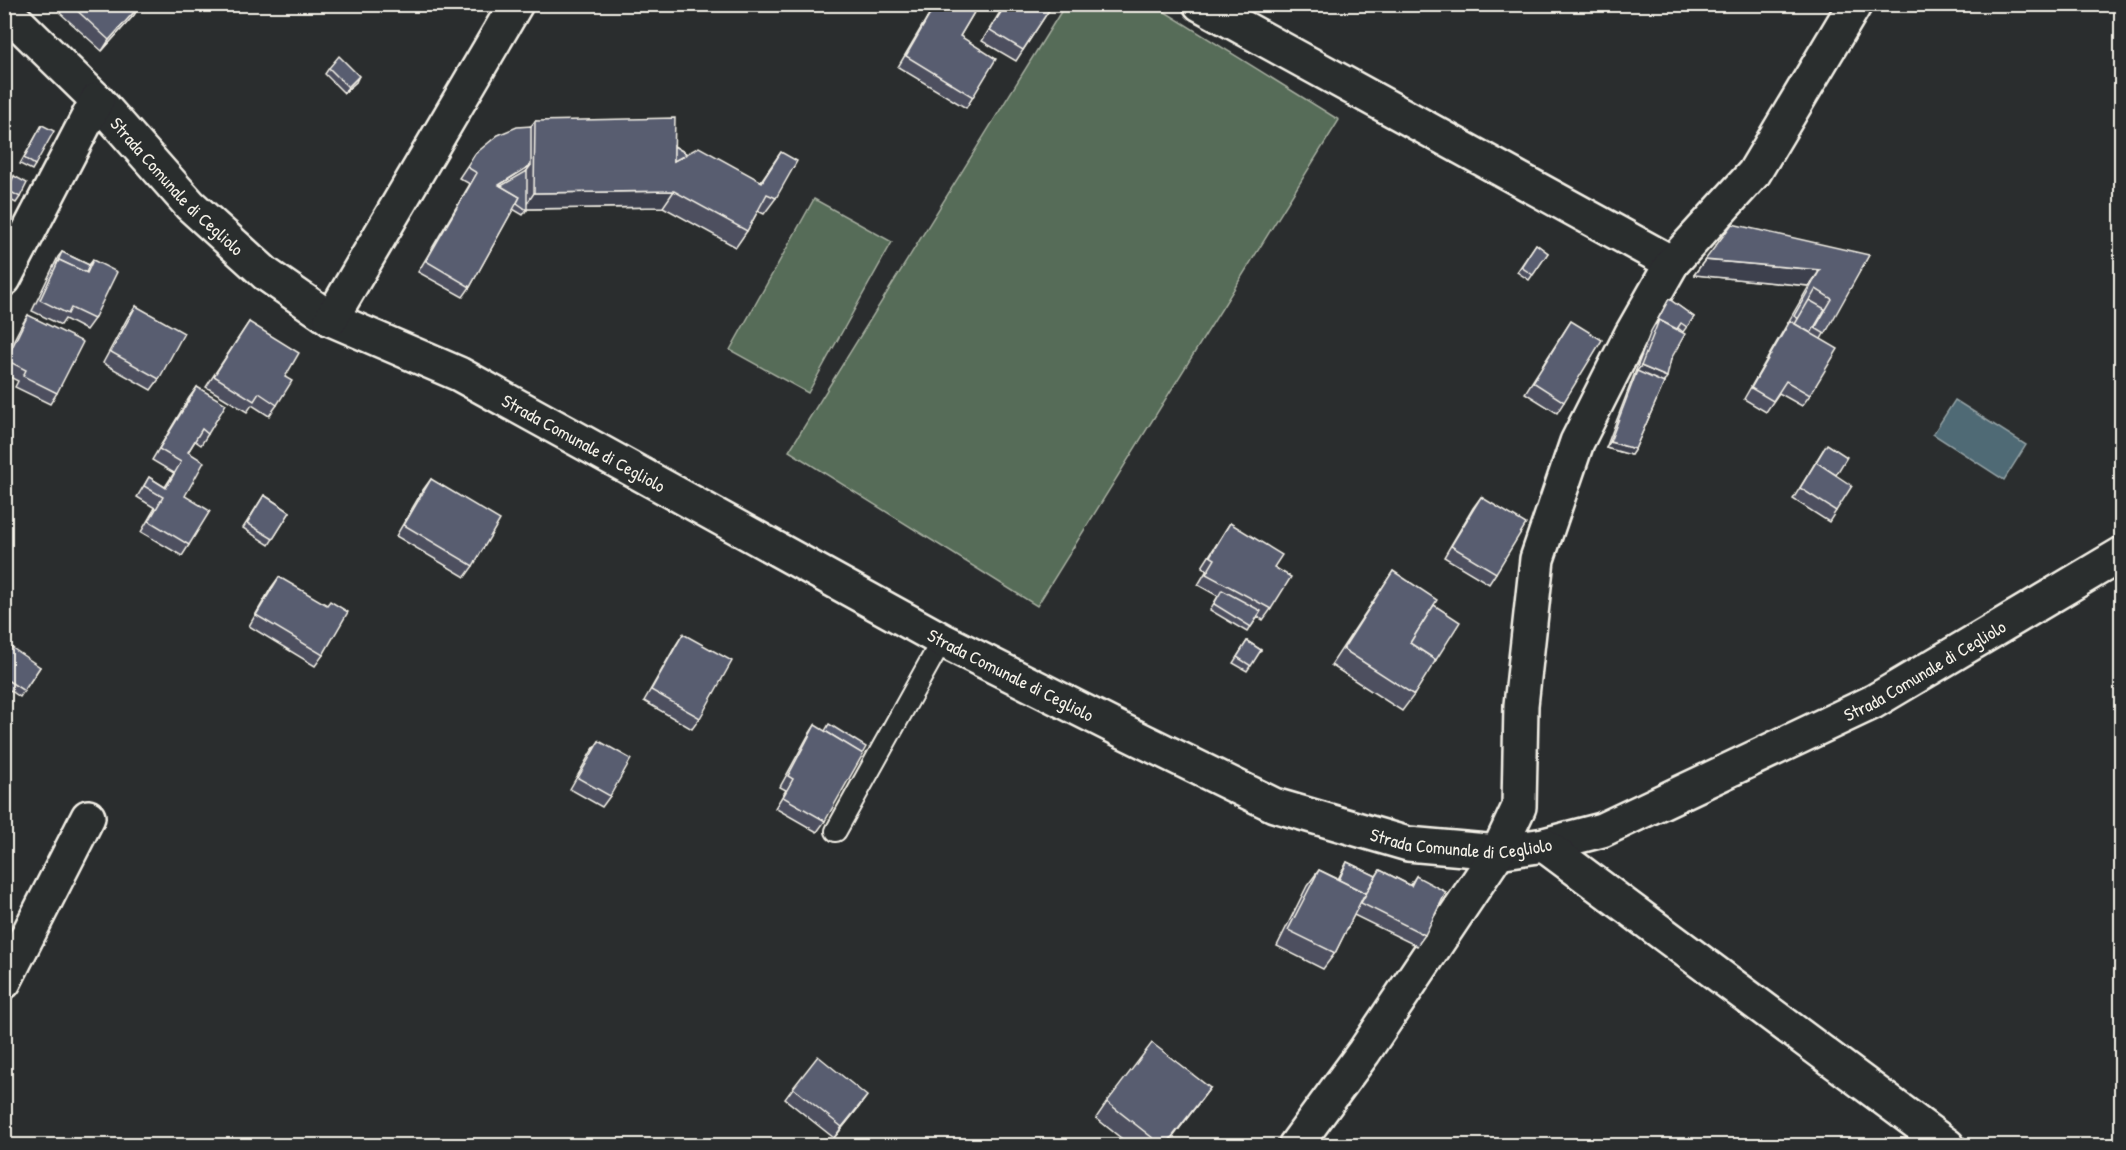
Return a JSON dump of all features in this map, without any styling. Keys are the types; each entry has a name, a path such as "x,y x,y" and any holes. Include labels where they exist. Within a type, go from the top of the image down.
{"street":[{"path":"331,319 516,4"},
{"path":"1200,4 1672,263"},
{"path":"1295,1146 1364,1052 1498,852 1519,807 1521,705 1537,560 1577,442 1631,335 1672,263 1754,173 1855,4"},
{"name":"Strada Comunale di Cegliolo","path":"4,9 97,100 190,205 266,274 331,319 459,374 942,640 1274,805 1408,844 1498,852 1544,845 1602,830 1873,702 2121,554"},
{"path":"4,279 97,100"},
{"path":"4,982 88,817"},
{"path":"1544,845 1948,1146"}],"lane":[{"path":"836,831 942,640"}],"green space":[{"path":"1065,5 1154,5 1339,120 1037,606 789,451"},
{"path":"814,199 892,242 808,393 730,350"}],"water":[{"path":"1955,400 2026,445 2004,480 1933,434"}],"building":[{"path":"70,4 141,4 109,40"},
{"path":"936,4 979,4 960,36 996,59 973,97 906,56"},
{"path":"1006,4 1053,4 1023,50 990,30"},
{"path":"339,56 359,76 348,87 329,68"},
{"path":"675,118 674,161 699,147 762,182 781,152 797,161 776,198 767,194 747,231 674,191 534,193 535,121"},
{"path":"42,125 54,131 35,165 24,158"},
{"path":"531,126 531,165 499,185 520,197 470,287 426,261 477,173 467,167 475,154 498,135 517,127"},
{"path":"674,146 687,154 674,161"},
{"path":"527,171 527,210 517,203 520,197 501,186"},
{"path":"14,176 27,183 20,197 7,190"},
{"path":"1732,224 1869,255 1825,334 1815,328 1832,299 1816,289 1799,319 1794,316 1820,270 1705,260"},
{"path":"1536,244 1548,253 1533,275 1521,267"},
{"path":"62,252 89,265 86,273 59,260 56,265"},
{"path":"59,260 87,273 93,260 117,272 94,319 71,308 68,314 40,300"},
{"path":"1669,299 1694,317 1687,327 1681,323 1677,329 1659,320 1655,325"},
{"path":"1809,300 1825,309 1811,333 1795,324"},
{"path":"136,306 184,333 159,379 111,352"},
{"path":"28,315 83,342 57,393 23,376 26,370 6,360"},
{"path":"1659,320 1685,334 1671,359 1667,377 1641,366"},
{"path":"1571,321 1602,340 1564,402 1533,382"},
{"path":"1790,321 1838,349 1810,395 1786,381 1773,401 1751,388"},
{"path":"249,322 299,353 285,377 292,381 277,405 259,393 254,401 214,376"},
{"path":"1637,371 1664,383 1635,449 1610,442"},
{"path":"197,387 226,404 208,434 202,429 188,452 204,462 185,496 210,511 189,545 149,521 163,497 144,486 149,477 166,488 181,462 159,449"},
{"path":"1827,444 1847,457 1836,475 1816,462"},
{"path":"1816,462 1852,486 1836,511 1800,488"},
{"path":"431,479 500,520 473,566 404,525"},
{"path":"264,495 290,512 273,539 247,523"},
{"path":"1481,497 1526,524 1496,573 1451,546"},
{"path":"1230,523 1282,555 1274,567 1291,577 1271,609 1206,574 1215,559 1210,556"},
{"path":"1393,571 1437,600 1410,643 1436,660 1414,695 1343,649"},
{"path":"279,577 327,605 330,601 348,612 323,655 256,615"},
{"path":"1222,590 1261,611 1251,627 1214,604"},
{"path":"1434,605 1460,622 1436,660 1410,643"},
{"path":"683,634 732,661 700,718 651,690"},
{"path":"1247,641 1261,650 1251,666 1237,657"},
{"path":"8,645 40,667 24,691 4,678 4,650"},
{"path":"829,724 866,747 862,754 825,731"},
{"path":"815,725 863,754 825,821 783,797 793,779 788,776"},
{"path":"599,741 631,759 610,796 578,778"},
{"path":"1347,862 1376,876 1366,893 1339,880"},
{"path":"1319,870 1367,894 1363,897 1335,953 1288,930"},
{"path":"1380,870 1411,886 1416,876 1446,892 1425,935 1361,903"},
{"path":"1152,1043 1210,1088 1165,1146 1107,1102"},
{"path":"818,1056 867,1096 842,1127 793,1088"}]}
